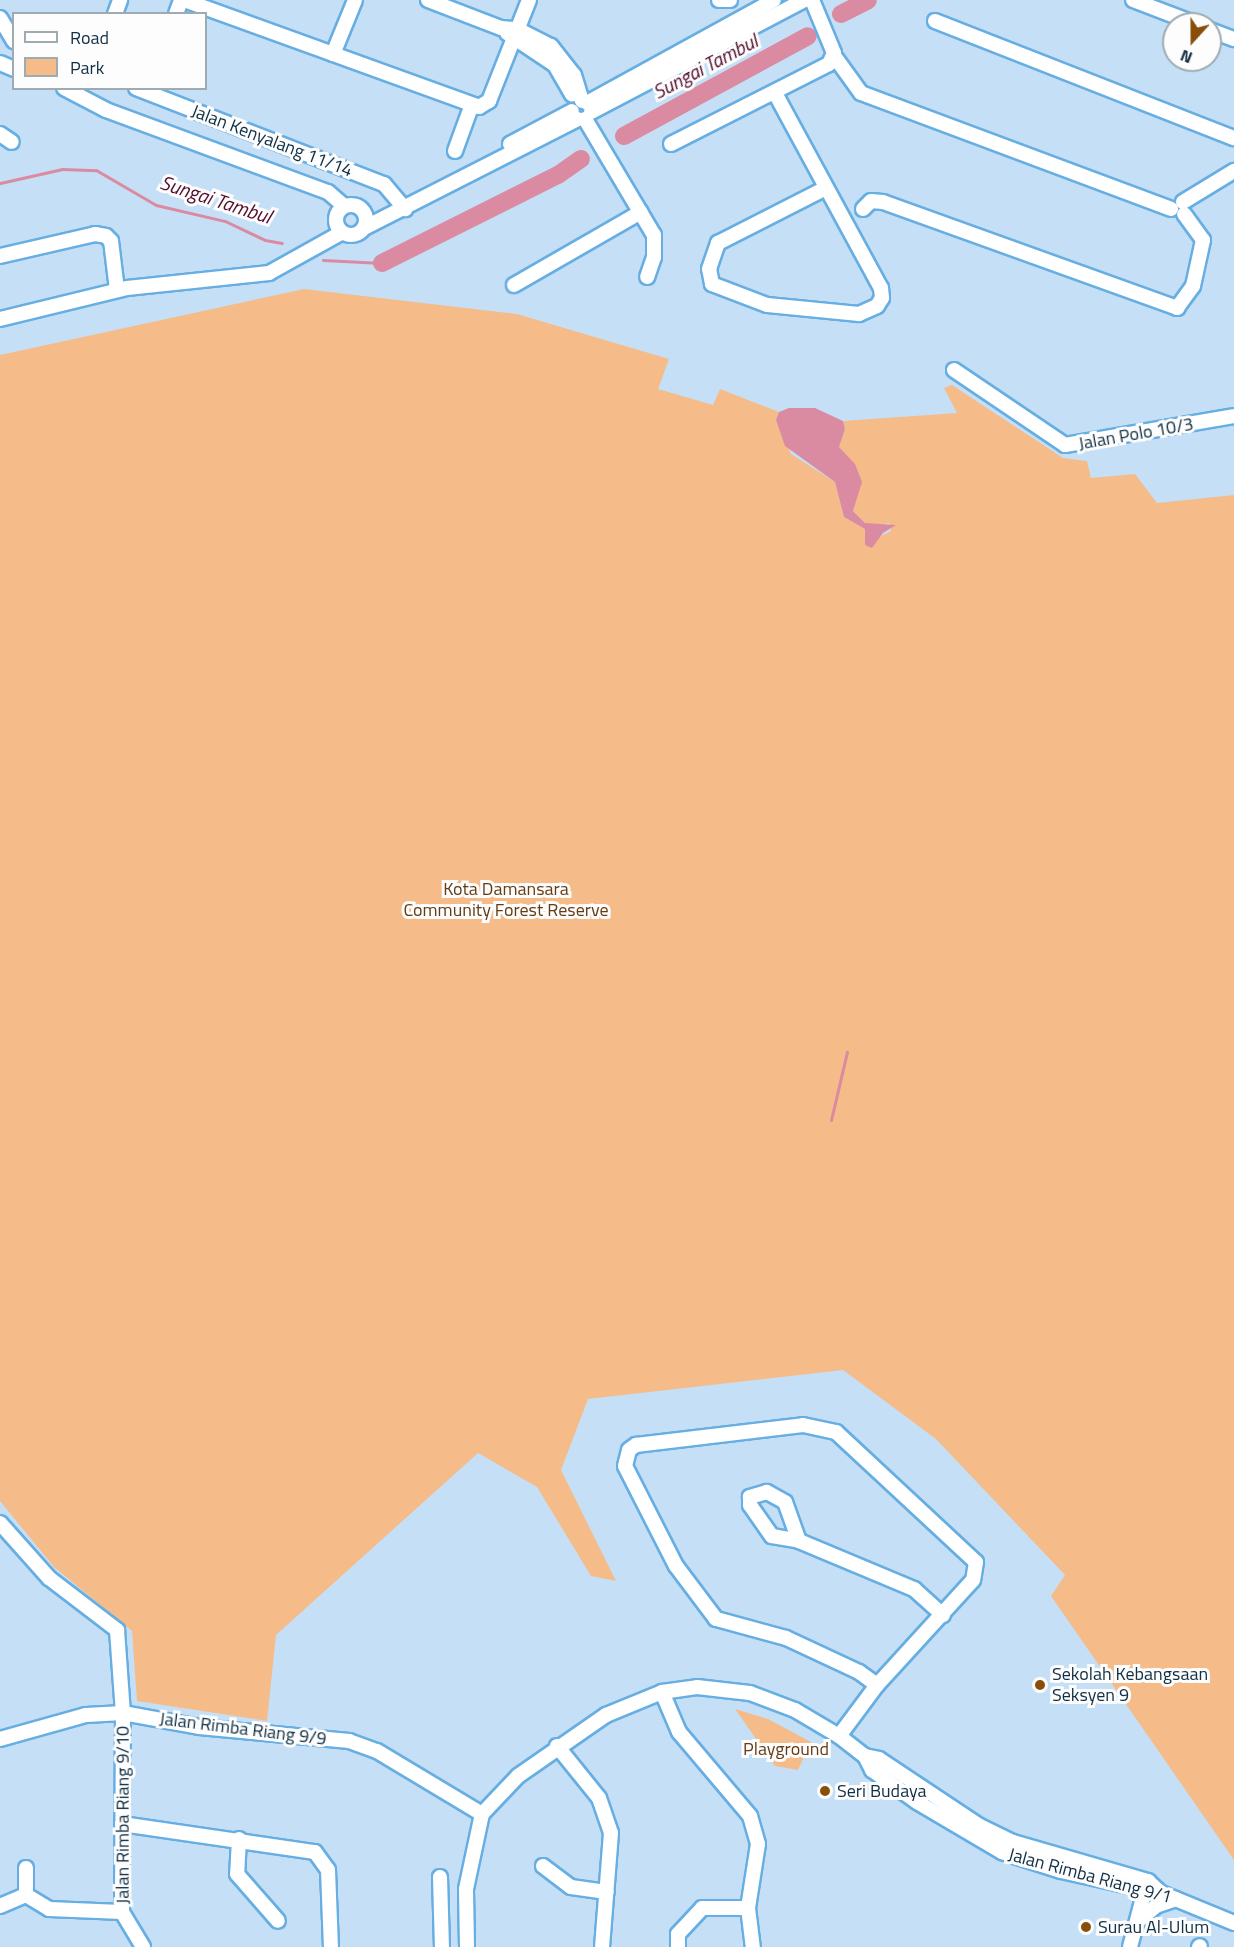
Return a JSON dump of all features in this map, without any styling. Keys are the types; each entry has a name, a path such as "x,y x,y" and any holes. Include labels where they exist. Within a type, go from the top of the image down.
{"street":[{"path":"183,0 471,107 478,107 489,101 529,0"},
{"path":"333,54 355,0"},
{"path":"429,0 515,34 555,65 641,212 656,243 647,277"},
{"path":"0,319 117,290 269,273 341,233 356,235 365,223 404,206 582,110 774,0"},
{"path":"582,110 804,0"},
{"path":"812,0 835,57 861,93 1179,208 1203,240 1193,286 1177,308 877,200 863,209"},
{"path":"1134,0 1165,12"},
{"path":"0,18 12,38"},
{"path":"935,21 1234,138"},
{"path":"671,144 830,64 835,57"},
{"path":"68,90 106,110 328,192 344,206 358,207 365,223"},
{"name":"Jalan Kenyalang 11/14","path":"141,90 384,184 404,206"},
{"path":"775,93 824,189 881,288 882,298 877,306 859,314 767,305 712,284 709,269 718,243 824,189"},
{"path":"454,151 471,107"},
{"path":"1179,208 1234,171"},
{"path":"341,233 335,218 344,206"},
{"path":"514,285 641,212"},
{"path":"0,256 95,234 106,236 111,241 117,290"},
{"name":"Jalan Polo 10/3","path":"954,370 1065,445 1234,416"},
{"path":"839,1736 877,1685 973,1580 976,1562 836,1432 803,1425 636,1445 629,1450 625,1466 676,1566 716,1618 786,1638 859,1672 877,1685"},
{"name":"Jalan Rimba Riang 9/10","path":"0,1523 49,1578 117,1630 123,1713 122,1912 143,1947"},
{"path":"799,1541 914,1589 943,1615"},
{"name":"Jalan Rimba Riang 9/1","path":"477,1811 557,1746 606,1715 662,1692 697,1687 750,1693 795,1710 839,1736 865,1756 872,1770 916,1802 1009,1855 1119,1885 1146,1886 1234,1923"},
{"path":"662,1692 679,1732 750,1815 758,1844 748,1908 753,1947"},
{"name":"Jalan Rimba Riang 9/9","path":"0,1739 86,1715 123,1713 199,1727 349,1741 377,1751 477,1811"},
{"path":"557,1746 599,1798 611,1833 602,1947"},
{"path":"865,1756 879,1759 925,1790 1013,1842 1146,1886 1130,1947"},
{"path":"916,1802 925,1790"},
{"path":"467,1947 466,1889 477,1811"},
{"path":"122,1824 300,1847 321,1856 328,1870 331,1947"},
{"path":"239,1839 237,1874 278,1921"},
{"path":"543,1866 571,1887 607,1892"},
{"path":"26,1868 26,1894"},
{"path":"440,1877 442,1947"},
{"path":"1119,1885 1130,1895 1137,1918"},
{"path":"26,1894 55,1910 122,1912"},
{"path":"0,1906 26,1894"},
{"path":"1137,1918 1156,1906 1176,1899"},
{"path":"678,1947 678,1934 702,1908 748,1908"}],"green space":[{"name":"Kota Damansara Community Forest Reserve","path":"304,289 517,314 669,359 658,389 713,405 720,389 779,412 776,420 791,454 835,482 844,517 865,529 865,544 891,531 889,523 878,526 865,523 853,511 859,489 839,447 845,429 843,421 957,413 944,388 952,385 1063,458 1087,461 1091,478 1135,474 1157,503 1234,495 1234,1860 1051,1596 1065,1575 936,1439 843,1370 588,1399 561,1470 616,1581 591,1576 537,1487 478,1453 276,1635 267,1721 137,1701 132,1631 54,1567 0,1501 0,355"},
{"name":"Playground","path":"735,1709 768,1719 811,1742 798,1770 775,1766"}],"shaded area":[{"path":"789,408 815,408 843,421 845,429 839,447 855,464 862,482 853,511 865,523 896,525 883,533 872,548 865,545 865,529 844,517 835,482 785,446 776,420 779,412"}],"waterway":[{"name":"Sungai Tambul","path":"841,14 868,0"},
{"name":"Sungai Tambul","path":"624,136 808,36"},
{"name":"Sungai Tambul","path":"382,263 558,175 581,159"},
{"name":"Sungai Tambul","path":"0,183 62,169 96,170 156,205 225,221 265,240 282,243"},
{"name":"Sungai Tambul","path":"323,260 382,263"},
{"path":"831,1120 847,1052"}],"place":[{"name":"Sekolah Kebangsaan Seksyen 9","path":"1040,1685"},
{"name":"Seri Budaya","path":"825,1791"},
{"name":"Surau Al-Ulum","path":"1086,1927"}]}
